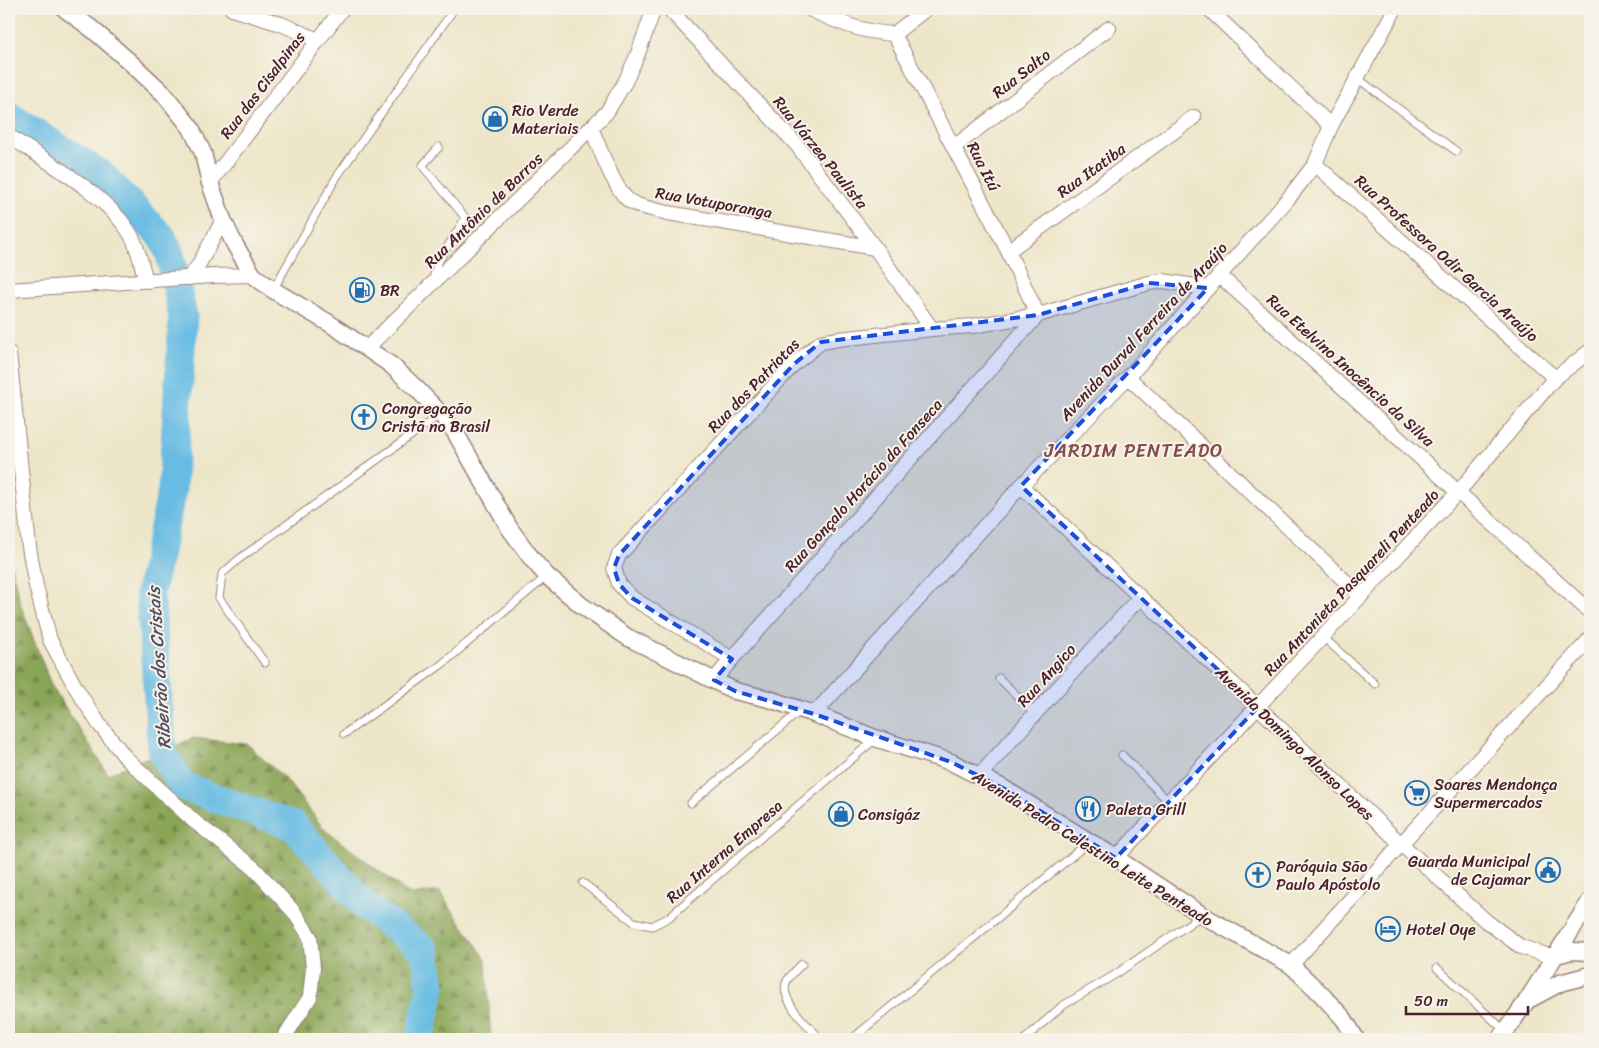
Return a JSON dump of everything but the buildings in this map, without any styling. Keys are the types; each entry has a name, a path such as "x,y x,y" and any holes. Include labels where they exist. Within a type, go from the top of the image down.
{"street":[{"path":"9,290 253,275 223,220 210,183 203,153 191,128 164,94 92,29 65,9"},
{"path":"232,9 282,24 318,40"},
{"path":"253,16 270,9"},
{"name":"Rua das Cisalpinas","path":"210,183 342,9"},
{"name":"Rua Antônio de Barros","path":"366,349 607,112 625,82 637,56 654,9"},
{"name":"Rua Várzea Paulista","path":"669,9 796,144 875,248 932,328"},
{"path":"809,9 851,28 894,34 926,9"},
{"path":"1209,9 1331,126"},
{"name":"Avenida Durval Ferreira de Araújo","path":"808,712 1021,486 1128,377 1288,199 1315,164 1331,126 1395,9"},
{"name":"Rua Salto","path":"954,146 1109,28"},
{"name":"Rua Itú","path":"894,34 1008,251 1038,315"},
{"name":"Rua Itatiba","path":"1008,251 1194,117"},
{"name":"Rua Votuporanga","path":"592,128 620,191 629,201 668,213 875,248"},
{"path":"9,136 76,182 118,215 132,238 152,280"},
{"name":"Rua Professora Odir Garcia Araújo","path":"1315,164 1555,378"},
{"path":"187,278 198,266 223,220"},
{"name":"Avenida Pedro Celestino Leite Penteado","path":"253,275 273,290 329,323 391,365 441,414 455,432 510,529 532,559 547,576 581,605 627,637 735,692 769,699 875,738 951,762 1003,788 1116,858 1202,915 1291,965 1344,1019 1356,1039"},
{"name":"Rua Etelvino Inocêncio da Silva","path":"1219,275 1459,491"},
{"name":"Rua dos Patriotas","path":"732,659 632,598 619,584 614,568 619,555 806,353 821,342 838,338 932,328 972,326 1038,315 1149,283 1163,281 1208,288"},
{"name":"Rua Gonçalo Horácio da Fonseca","path":"714,680 1038,315"},
{"name":"Rua Antonieta Pasquareli Penteado","path":"1116,858 1459,491 1555,378 1590,351"},
{"path":"9,354 29,547 36,586 50,640 76,688 99,724 126,758 195,822 254,868 294,912 310,937 313,968 310,997 283,1039"},
{"path":"1128,377 1361,596"},
{"name":"Avenida Domingo Alonso Lopes","path":"1021,486 1258,707 1401,844 1486,921 1521,948 1546,955 1556,955 1572,951 1590,952"},
{"path":"1459,491 1590,612"},
{"name":"Rua Angico","path":"979,776 1140,597"},
{"path":"1291,965 1590,639"},
{"path":"1503,1035 1590,901"},
{"path":"1526,1002 1560,983 1590,975"}],"lane":[{"path":"273,290 336,178 454,9"},
{"path":"1357,78 1456,151"},
{"path":"432,284 437,264 464,220 464,216 425,170 423,165 439,147"},
{"path":"265,663 218,598 222,574 238,559 441,414"},
{"path":"344,734 441,665 547,576"},
{"path":"1323,637 1375,684"},
{"path":"999,678 1035,714"},
{"path":"691,803 780,729 808,712"},
{"name":"Rua Interna Empresa","path":"583,883 634,922 652,926 668,918 875,738"},
{"path":"1122,755 1169,802"},
{"path":"852,1039 1089,842"},
{"path":"1025,1039 1062,1006 1116,974 1202,915"},
{"path":"802,964 786,982 785,993 793,1008 821,1039"},
{"path":"1438,968 1503,1035"}],"highlighted area":[{"path":"1149,283 1208,288 1021,486 1258,707 1116,858 1003,788 951,762 814,714 735,691 714,680 732,659 632,598 619,584 614,568 619,555 794,364 821,342 1038,315"}],"green space":[{"path":"9,556 21,606 51,685 108,774 193,738 247,744 287,781 325,830 411,895 439,891 486,959 491,1039 9,1039"}],"waterway":[{"name":"Ribeirão dos Cristais","path":"9,116 102,175 162,237 170,255 183,317 172,490 150,593 162,752 182,786 294,826 365,906 425,950 431,987 420,1039"}],"place":[{"name":"Rio Verde Materiais","path":"495,119"},
{"name":"BR","path":"362,290"},
{"name":"Congregação Cristã no Brasil","path":"364,417"},
{"name":"Soares Mendonça Supermercados","path":"1417,793"},
{"name":"Paleta Grill","path":"1088,809"},
{"name":"Consigáz","path":"841,814"},
{"name":"Guarda Municipal de Cajamar","path":"1548,870"},
{"name":"Paróquia São Paulo Apóstolo","path":"1258,875"},
{"name":"Hotel Oye","path":"1388,929"}],"district":[{"name":"JARDIM PENTEADO","path":"1134,450"}]}
